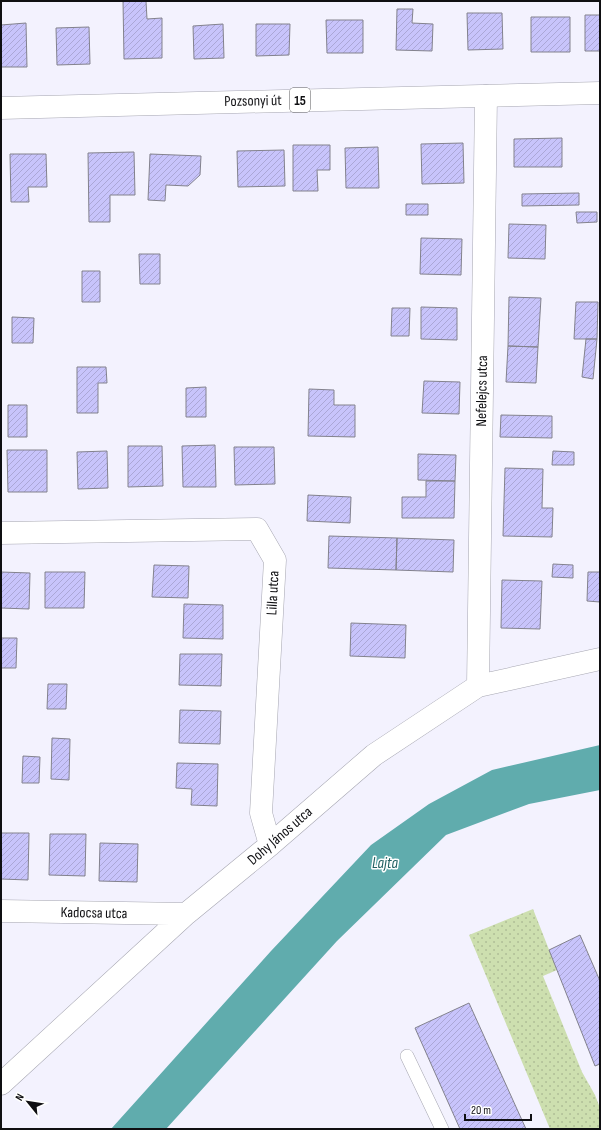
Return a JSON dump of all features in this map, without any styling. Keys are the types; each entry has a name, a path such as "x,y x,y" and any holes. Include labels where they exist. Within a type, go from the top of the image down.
{"street":[{"name":"Pozsonyi út","path":"1,108 600,93"},
{"name":"Nefelejcs utca","path":"478,686 486,96"},
{"name":"Lilla utca","path":"1,533 257,529 274,560 261,813 270,845"},
{"name":"Dohy János utca","path":"1,1084 186,914 270,845 374,755 478,686 600,659"},
{"name":"Kadocsa utca","path":"1,911 186,914"}],"lane":[{"path":"407,1056 442,1129"}],"shaded area":[{"path":"533,909 557,970 543,976 582,1072 595,1095 600,1108 600,1129 550,1129 469,935"}],"water":[{"name":"Lajta","path":"600,745 600,790 529,804 446,835 337,941 166,1129 111,1129 271,951 371,845 429,804 492,770"}],"building":[{"path":"123,1 146,1 147,19 162,18 162,58 124,59"},
{"path":"397,9 413,9 412,23 433,24 432,51 396,50"},
{"path":"467,13 502,13 503,49 468,50"},
{"path":"585,15 600,15 600,51 585,51"},
{"path":"531,17 570,17 570,52 531,52"},
{"path":"326,20 363,20 363,53 327,53"},
{"path":"26,23 27,67 1,67 1,25"},
{"path":"223,24 224,58 194,59 193,26"},
{"path":"256,24 290,24 289,55 256,56"},
{"path":"89,27 90,64 57,65 56,28"},
{"path":"562,138 562,167 514,167 514,139"},
{"path":"463,143 464,183 422,184 421,144"},
{"path":"293,145 330,145 330,170 317,170 318,191 293,191"},
{"path":"378,147 379,188 346,188 345,148"},
{"path":"284,150 285,186 238,187 237,151"},
{"path":"134,152 135,195 110,195 110,222 89,222 88,153"},
{"path":"10,154 46,154 47,187 28,187 29,202 11,202"},
{"path":"150,154 201,156 200,175 188,186 166,185 165,201 148,200"},
{"path":"579,193 579,205 522,206 522,194"},
{"path":"406,204 428,204 428,215 406,215"},
{"path":"576,212 597,212 597,222 577,223"},
{"path":"509,224 546,225 545,259 508,258"},
{"path":"421,238 462,239 461,275 420,274"},
{"path":"139,254 160,254 160,284 140,284"},
{"path":"82,271 100,271 100,302 82,302"},
{"path":"509,297 541,298 538,347 508,346"},
{"path":"576,302 598,302 597,339 574,339"},
{"path":"421,307 457,308 457,340 421,339"},
{"path":"392,308 410,308 409,336 391,336"},
{"path":"12,317 34,318 33,343 12,343"},
{"path":"586,339 597,339 593,379 582,377"},
{"path":"508,346 538,347 536,383 506,382"},
{"path":"77,367 106,367 107,383 98,383 98,413 77,413"},
{"path":"424,381 460,382 459,414 422,413"},
{"path":"206,387 206,417 186,417 186,388"},
{"path":"309,389 334,390 334,405 355,405 355,437 308,436"},
{"path":"8,405 27,405 27,437 8,437"},
{"path":"501,415 552,416 552,438 500,437"},
{"path":"215,445 216,487 183,487 182,446"},
{"path":"128,446 162,446 163,486 128,487"},
{"path":"234,447 274,447 275,484 235,485"},
{"path":"7,450 47,450 47,492 8,492"},
{"path":"107,451 108,488 78,489 77,452"},
{"path":"553,451 574,452 574,465 552,465"},
{"path":"418,454 456,455 455,481 418,480"},
{"path":"505,468 543,469 542,508 553,508 552,537 503,536"},
{"path":"426,481 455,481 454,518 402,518 402,497 426,497"},
{"path":"308,495 351,497 350,523 307,521"},
{"path":"329,536 397,538 396,570 328,568"},
{"path":"397,538 454,540 453,572 396,570"},
{"path":"553,564 573,565 573,578 552,577"},
{"path":"154,565 189,566 188,598 152,597"},
{"path":"1,572 30,573 29,609 1,608"},
{"path":"45,572 85,572 84,608 45,608"},
{"path":"588,572 600,572 600,602 587,601"},
{"path":"502,580 542,581 540,629 501,628"},
{"path":"184,604 223,605 223,639 183,638"},
{"path":"351,623 406,625 405,658 350,656"},
{"path":"1,638 17,638 16,668 1,668"},
{"path":"180,654 222,654 221,686 179,685"},
{"path":"48,684 67,684 66,709 47,709"},
{"path":"180,710 221,711 220,744 179,743"},
{"path":"52,738 70,739 69,780 51,779"},
{"path":"23,756 40,757 39,783 22,783"},
{"path":"177,763 218,764 217,806 191,805 192,789 176,788"},
{"path":"1,833 29,833 28,880 1,879"},
{"path":"50,834 86,834 85,876 49,875"},
{"path":"100,843 138,844 137,882 99,881"},
{"path":"580,935 600,981 600,1064 595,1066 549,950"},
{"path":"469,1003 526,1129 460,1129 415,1028"}]}
